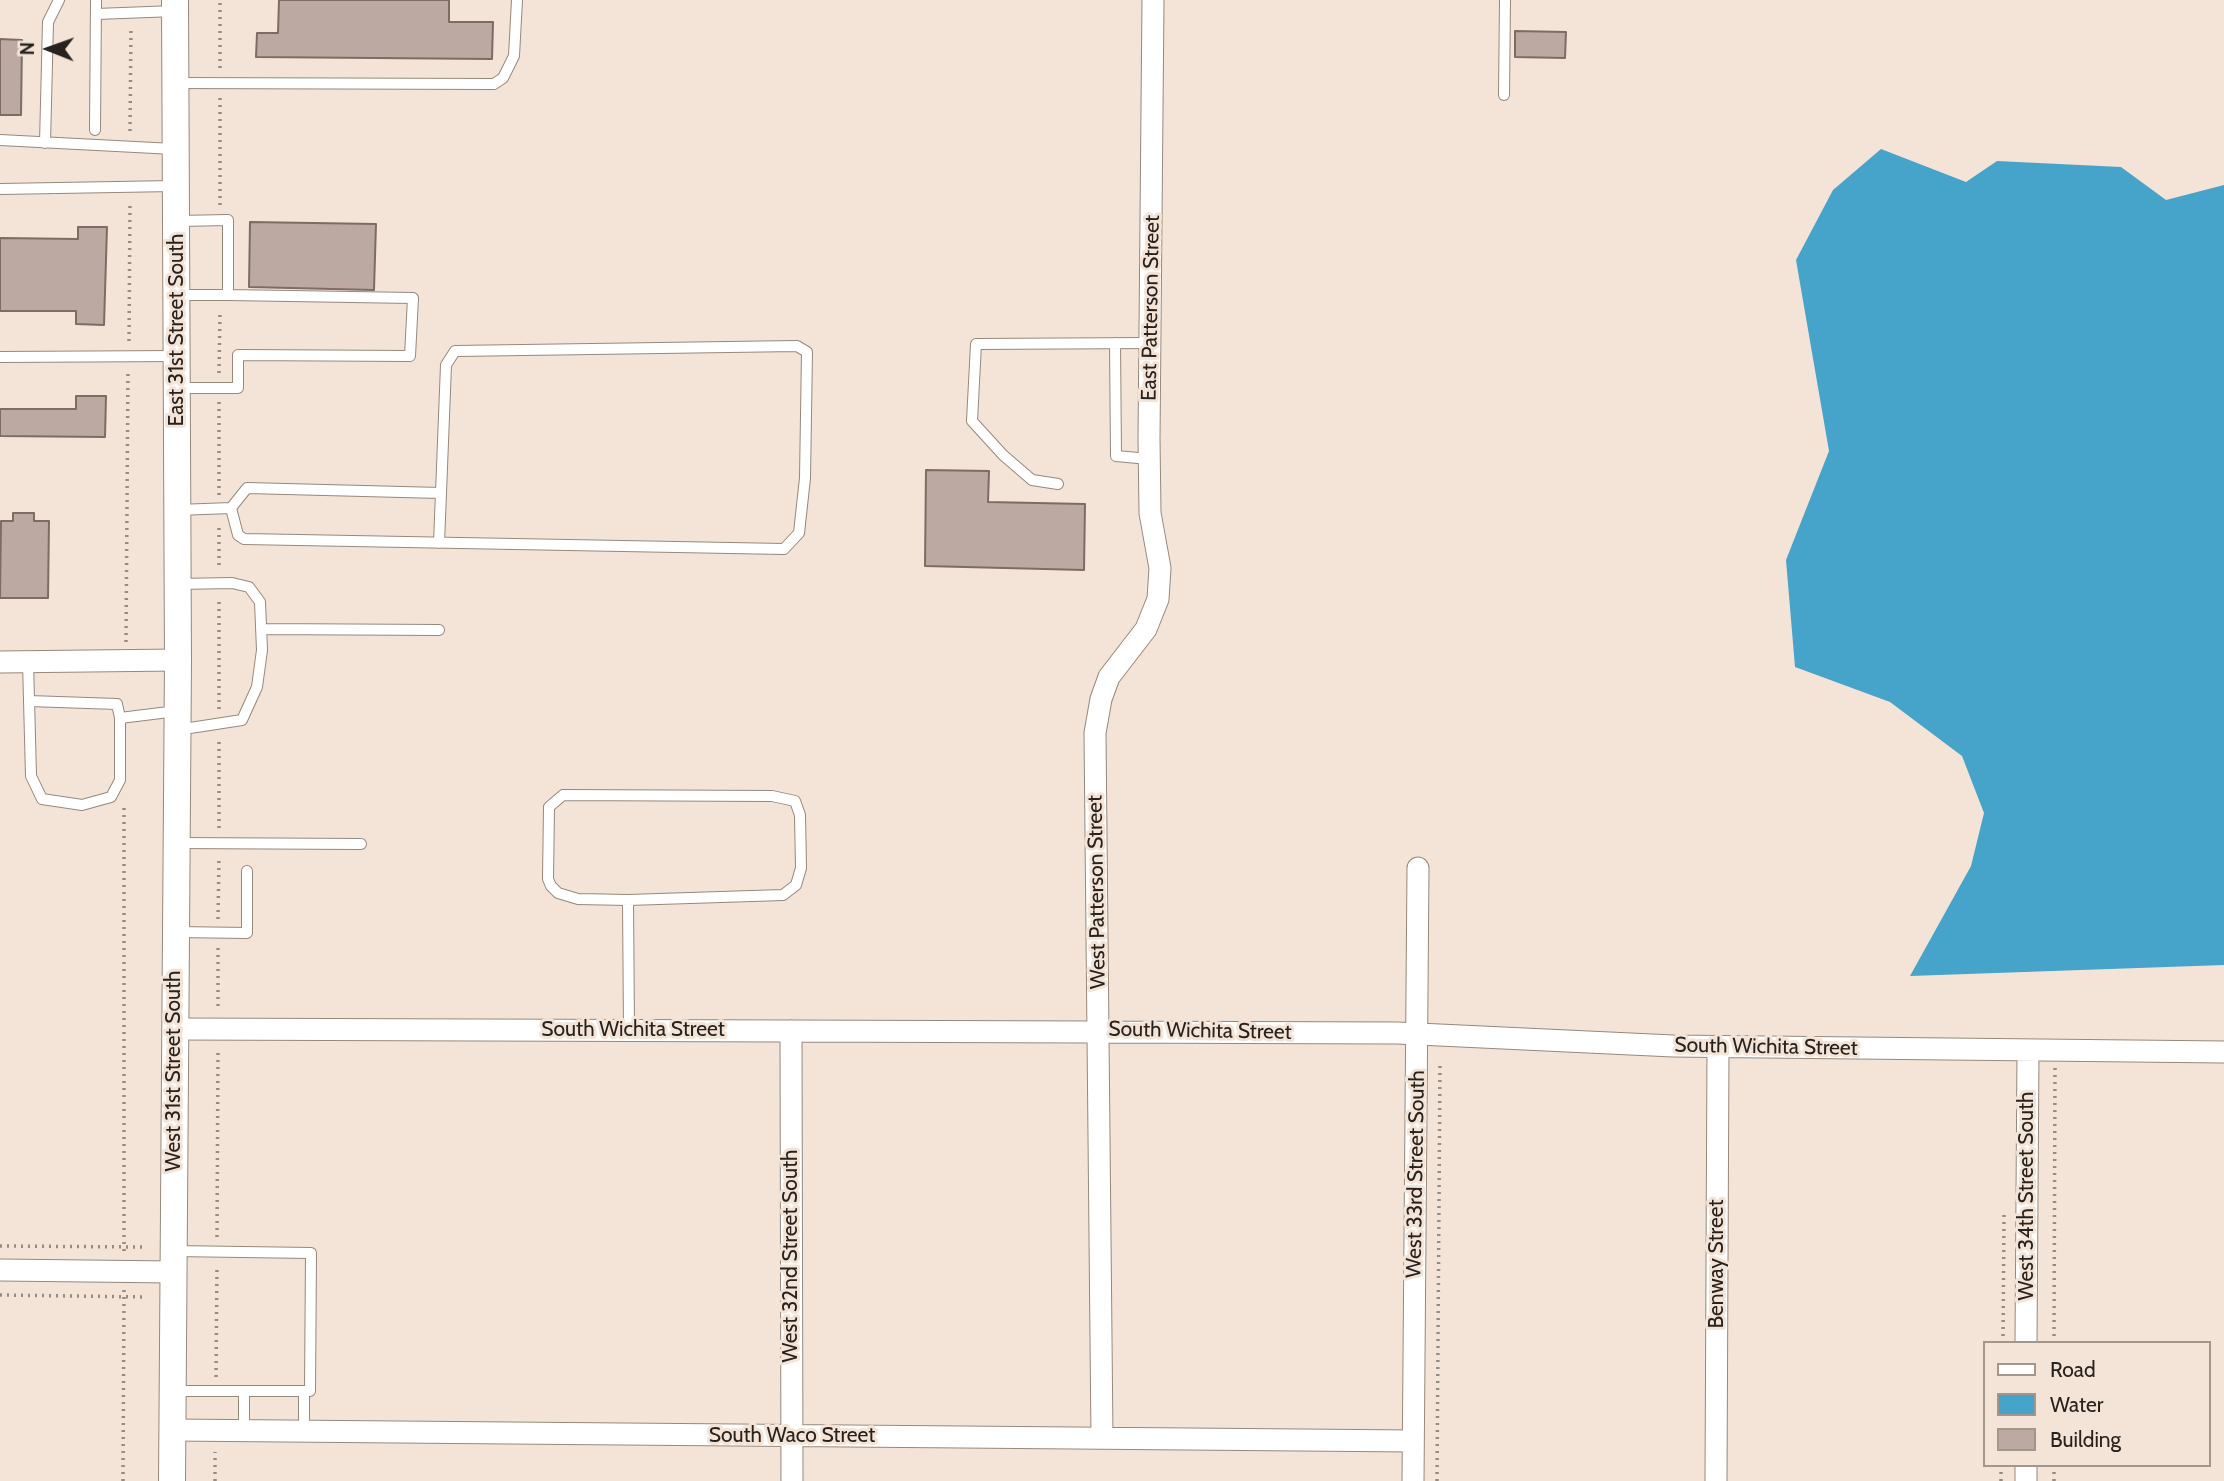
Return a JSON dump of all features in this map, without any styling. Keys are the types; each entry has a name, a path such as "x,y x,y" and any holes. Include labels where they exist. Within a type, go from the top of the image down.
{"street":[{"name":"East Patterson Street","path":"1153,0 1149,458 1150,513 1160,568 1154,615"},
{"name":"East 31st Street South","path":"175,5 178,660"},
{"name":"West Patterson Street","path":"1101,1438 1096,724 1109,677 1154,615"},
{"path":"0,662 178,660"},
{"name":"West 31st Street South","path":"172,1481 178,660"},
{"name":"West 33rd Street South","path":"1412,1481 1418,867"},
{"name":"South Wichita Street","path":"175,1029 1099,1030 1417,1034 1718,1047 2224,1052"},
{"name":"West 32nd Street South","path":"791,1031 792,1481"},
{"name":"Benway Street","path":"1716,1481 1718,1047"},
{"name":"West 34th Street South","path":"2026,1341 2028,1050"},
{"path":"0,1270 173,1262"},
{"name":"South Waco Street","path":"172,1430 1413,1441"}],"lane":[{"path":"45,143 48,22 59,0"},
{"path":"95,130 96,0"},
{"path":"176,83 494,84 503,78 514,56 517,0"},
{"path":"1504,95 1505,0"},
{"path":"96,14 175,5"},
{"path":"0,140 177,149"},
{"path":"0,189 177,186"},
{"path":"177,221 228,220 228,295"},
{"path":"177,295 413,298 410,356 238,355 238,388 177,388"},
{"path":"1115,343 1116,456 1149,458"},
{"path":"1058,484 1032,480 1003,455 972,421 976,344 1151,344"},
{"path":"231,508 238,535 244,539 439,543 784,549 799,533 805,478 807,352 797,346 455,351 446,365 439,543"},
{"path":"0,357 177,356"},
{"path":"177,510 231,508 247,488 441,493"},
{"path":"120,718 242,720 257,687 260,602 249,587 232,583 177,584"},
{"path":"261,629 439,630"},
{"path":"28,662 29,701 31,776 42,799 82,805 111,797 120,780 120,718 117,704 29,701"},
{"path":"563,795 772,796 796,801 801,827 801,868 796,885 783,895 628,900 578,900 558,893 551,886 548,879 547,818 549,807 555,799 563,795"},
{"path":"176,843 361,844"},
{"path":"176,932 247,933 247,871"},
{"path":"628,900 629,1030"},
{"path":"172,1391 310,1391 311,1253 173,1262"},
{"path":"244,1391 244,1431"},
{"path":"304,1391 304,1432"}],"path":[{"path":"1437,1481 1440,1063"},
{"path":"2054,1341 2055,1066"},
{"path":"0,1246 143,1247"},
{"path":"0,1294 146,1297"}],"water":[{"path":"1881,149 1966,182 1997,161 2121,167 2166,200 2224,185 2224,965 1910,976 1971,866 1984,813 1962,756 1890,702 1795,667 1786,560 1829,451 1796,260 1833,190"}],"building":[{"path":"279,0 449,0 449,22 493,22 492,59 256,57 257,33 278,33"},
{"path":"1515,31 1566,32 1565,58 1515,57"},
{"path":"0,39 22,40 21,115 0,115"},
{"path":"250,222 376,224 374,290 249,287"},
{"path":"78,227 107,227 104,325 76,324 76,311 0,311 0,238 78,239"},
{"path":"76,396 106,396 105,437 0,436 0,409 76,409"},
{"path":"926,470 989,471 988,502 1085,504 1084,570 925,566"},
{"path":"13,513 34,513 34,521 49,521 48,598 0,598 1,521 13,521"}]}
